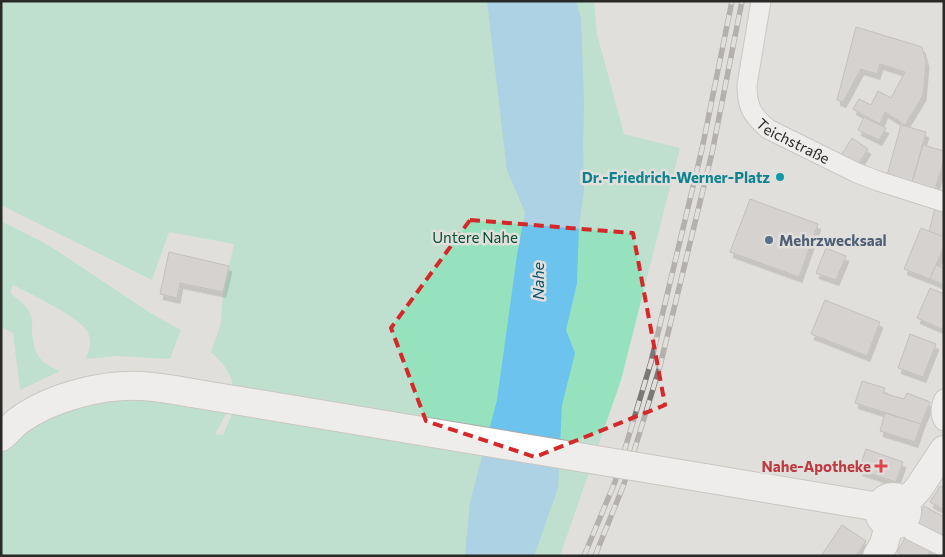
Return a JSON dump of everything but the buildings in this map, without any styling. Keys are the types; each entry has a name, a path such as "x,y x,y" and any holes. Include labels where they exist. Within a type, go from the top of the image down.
{"street":[{"name":"Teichstraße","path":"761,1 747,85 747,98 751,111 758,120 768,129 857,173 944,202"},
{"path":"1,437 19,421 68,397 112,387 142,386 705,478 894,514 912,531 944,547"},
{"path":"944,399 941,407 944,421"},
{"path":"877,556 884,544 894,514 918,489 944,450"}],"highlighted area":[{"path":"470,220 633,233 665,405 535,457 426,421 391,328"}],"green space":[{"name":"Untere Nahe","path":"1,1 594,1 597,34 624,134 680,148 621,380 560,556 1,556 1,454 27,431 83,406 121,400 139,400 174,403 227,412 215,434 223,435 243,389 232,387 229,373 211,352 221,323 223,292 234,244 169,232 152,280 1,205"},
{"path":"1,221 50,246 152,314 181,330 170,359 117,356 86,359 90,340 84,327 66,313 13,285 10,293 30,312 36,352 42,361 60,371 20,390 13,333 1,327"}],"water":[{"name":"Nahe","path":"487,1 576,1 581,18 584,190 579,227 577,283 566,330 575,353 562,405 558,488 534,556 465,556 470,502 497,400 517,255 525,212 507,171"}],"railway":[{"path":"584,556 615,482 651,362 702,149 732,1"},
{"path":"595,556 624,484 660,366 712,153 742,1"}],"place":[{"name":"Dr.-Friedrich-Werner-Platz","path":"780,177"},
{"name":"Mehrzwecksaal","path":"769,240"},
{"name":"Nahe-Apotheke","path":"881,466"}]}
